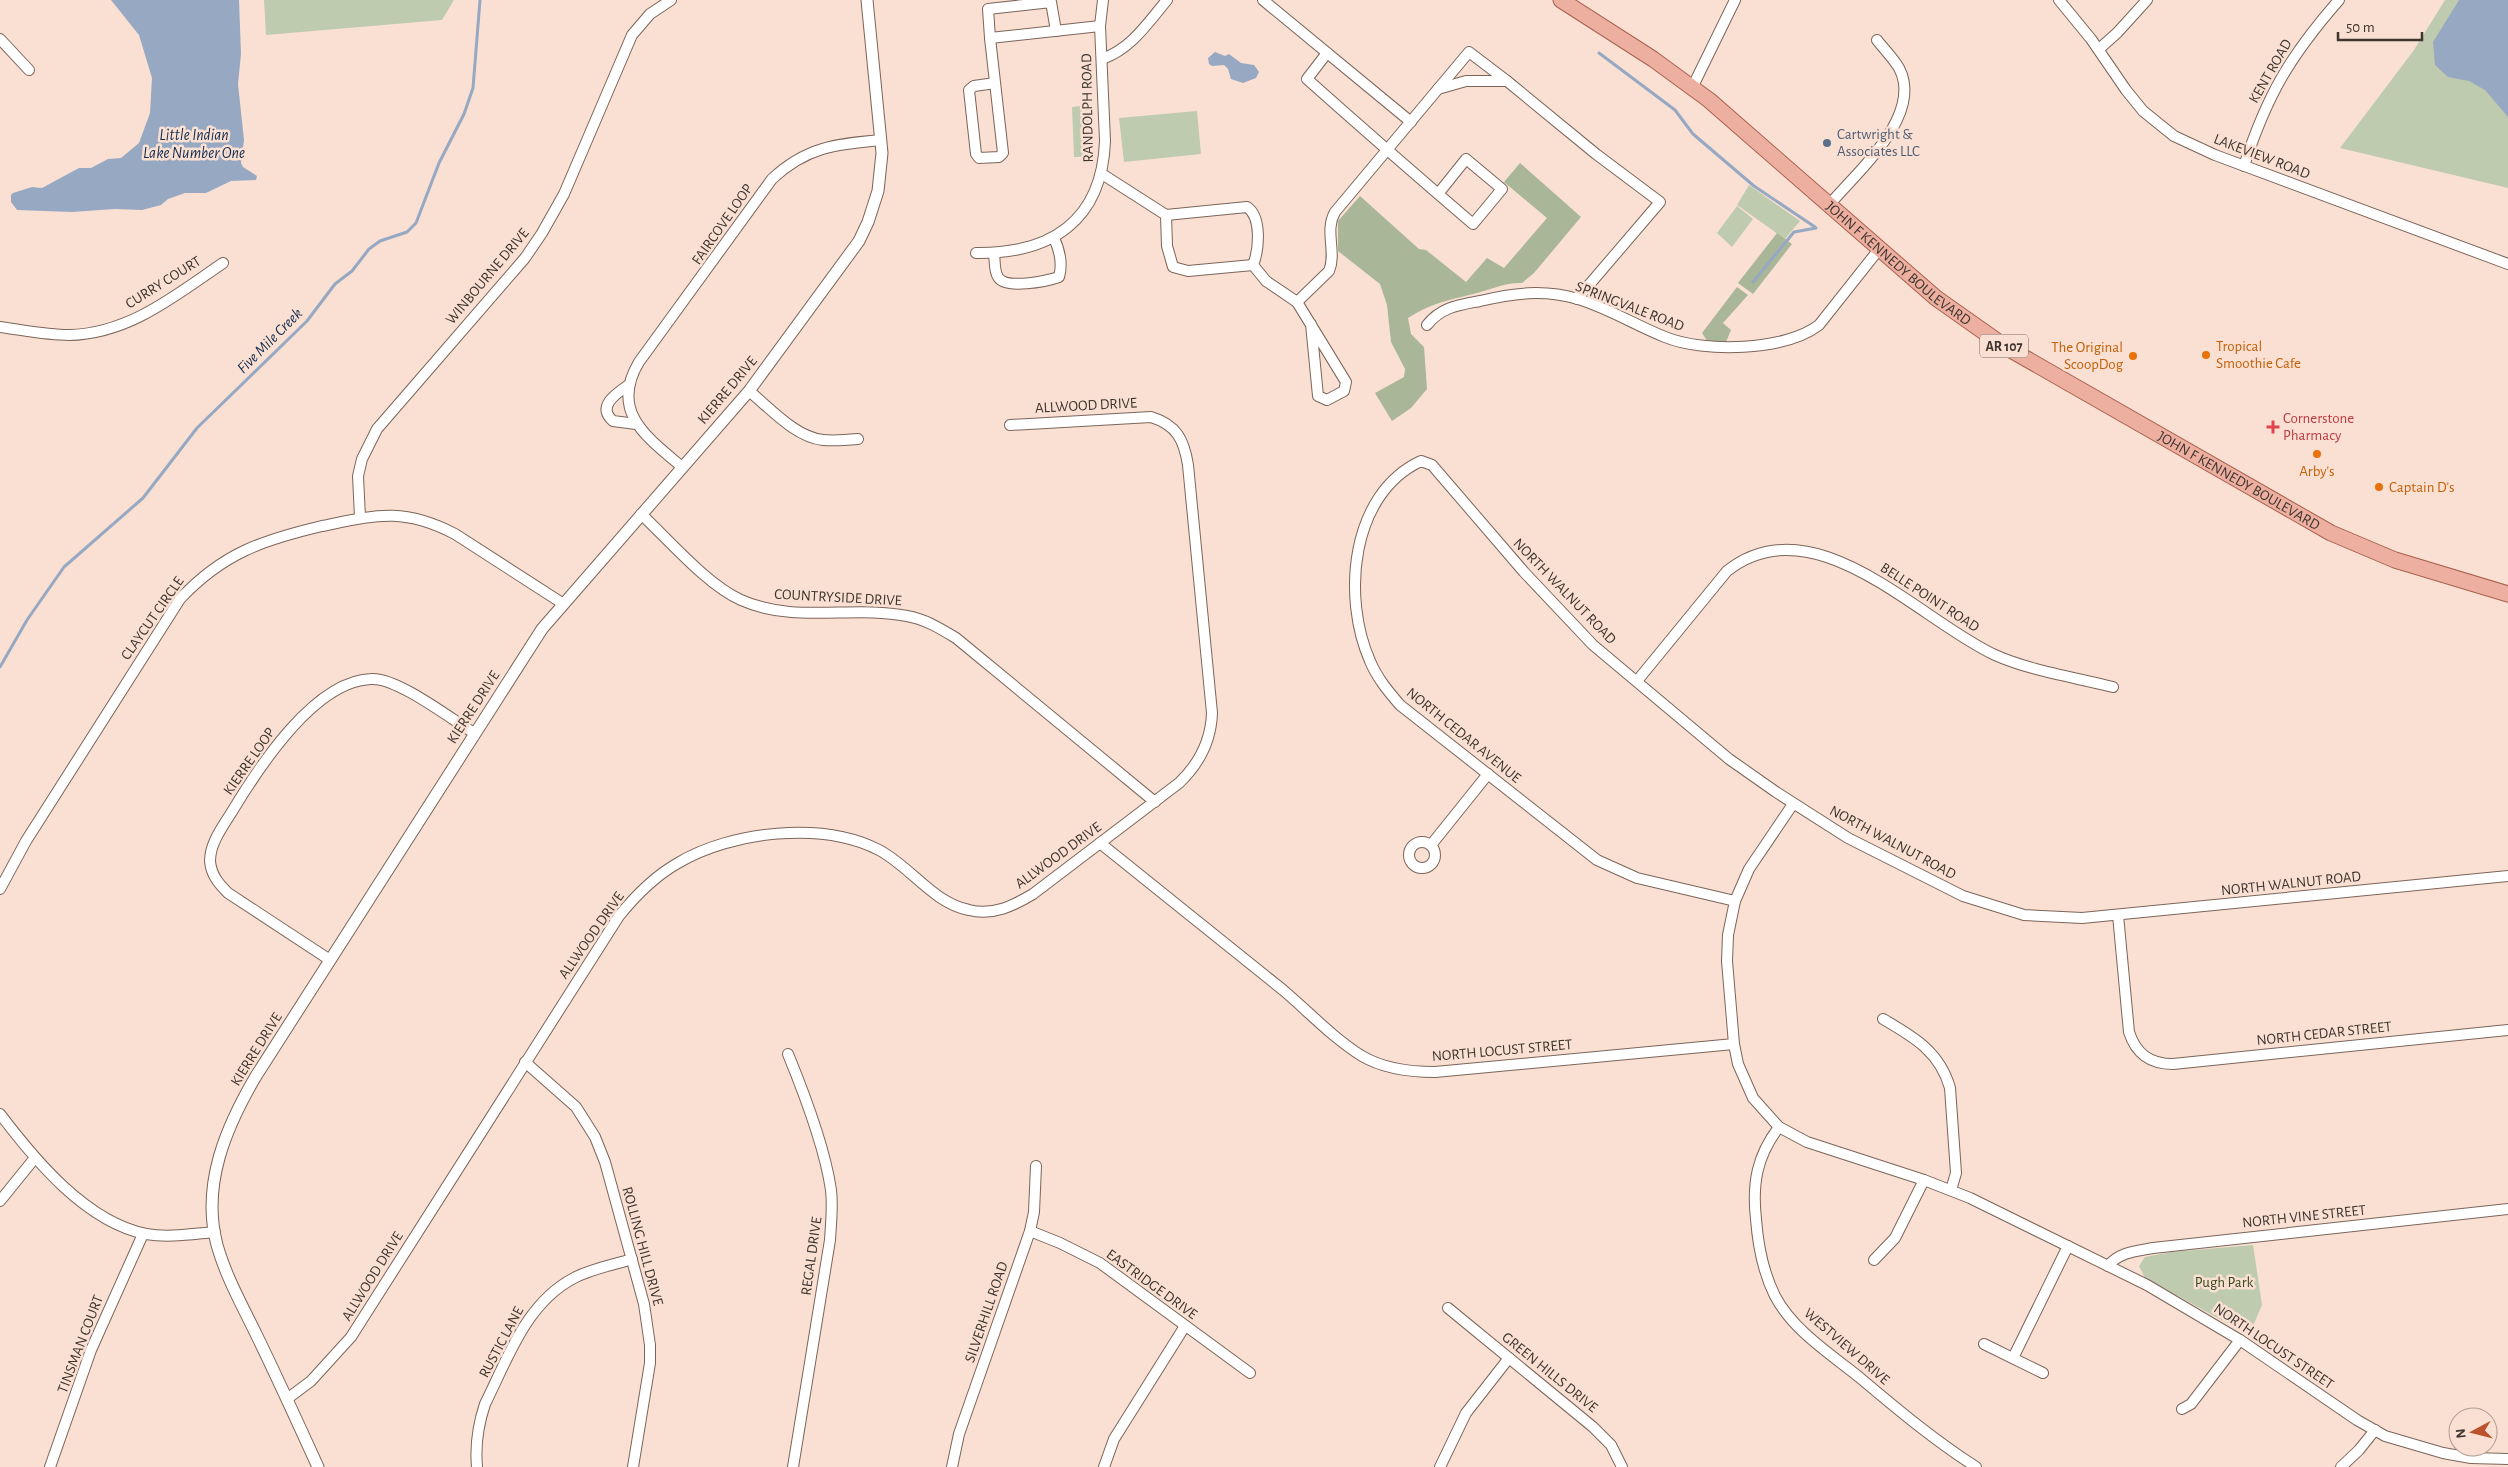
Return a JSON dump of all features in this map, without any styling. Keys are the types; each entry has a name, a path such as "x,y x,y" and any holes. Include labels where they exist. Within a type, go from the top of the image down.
{"main road":[{"name":"JOHN F KENNEDY BOULEVARD","path":"1561,0 1653,59 1692,88 1830,204 1936,298 2004,346 2292,512 2373,552 2508,594"}],"street":[{"name":"WINBOURNE DRIVE","path":"360,517 358,476 369,441 390,411 513,272 542,233 564,194 625,48 638,26 660,3 671,0"},
{"name":"KIERRE DRIVE","path":"318,1467 222,1260 215,1232 213,1192 216,1169 229,1126 256,1076 542,629 562,603 749,390 858,240 868,222 878,191 882,167 867,0"},
{"name":"RANDOLPH ROAD","path":"976,253 1025,249 1054,238 1081,212 1102,174 1105,141 1100,26 1103,0"},
{"path":"1102,59 1117,54 1129,45 1167,0"},
{"path":"1263,0 1411,122"},
{"path":"1692,88 1735,0"},
{"name":"LAKEVIEW ROAD","path":"2059,0 2099,49 2126,90 2160,126 2188,144 2508,264"},
{"path":"2099,49 2117,33 2146,0"},
{"name":"KENT ROAD","path":"2244,166 2256,128 2277,83 2294,54 2339,0"},
{"path":"995,83 974,86 969,90 976,154 979,158 999,157 1003,153 988,10 1052,2 1056,31"},
{"path":"990,38 1100,26"},
{"path":"0,39 29,70"},
{"path":"1830,204 1891,133 1902,110 1903,89 1899,68 1877,40"},
{"path":"1326,52 1307,79 1438,194 1473,224 1502,189 1466,159 1438,194"},
{"path":"1296,302 1329,271 1332,265 1329,223 1335,212 1469,52 1596,154 1660,202 1577,299"},
{"path":"1438,89 1466,80 1507,81"},
{"name":"FAIRCOVE LOOP","path":"636,424 630,407 630,384 639,362 772,179 794,160 822,148 881,140"},
{"path":"1102,174 1166,215 1247,207 1252,211 1255,218 1258,247 1253,265"},
{"path":"1166,215 1168,246 1173,267 1188,271 1253,265"},
{"path":"994,253 998,277 1002,282 1008,284 1049,280 1059,277 1062,267 1059,248 1054,238"},
{"name":"SPRINGVALE ROAD","path":"1427,325 1435,315 1452,306 1514,293 1538,292 1577,299 1629,319 1665,337 1688,344 1733,346 1783,342 1803,336 1819,325 1880,248"},
{"name":"CURRY COURT","path":"0,327 63,334 107,329 143,316 223,263"},
{"path":"1253,265 1266,281 1296,302 1311,324 1346,382 1344,391 1327,400 1321,400 1318,396 1311,324"},
{"path":"630,384 610,399 606,407 606,413 613,421 636,424 641,431 682,467"},
{"path":"749,390 792,426 812,437 828,440 858,439"},
{"name":"ALLWOOD DRIVE","path":"288,1399 311,1381 351,1337 525,1062 631,901 658,876 678,862 714,846 755,837 789,833 819,834 845,838 871,847 900,863 931,891 951,904 969,910 995,911 1015,905 1100,843 1179,783 1195,765 1203,752 1212,724 1188,465 1181,437 1167,423 1151,417 1010,425"},
{"name":"NORTH WALNUT ROAD","path":"1404,472 1421,461 1432,465 1593,646 1729,759 1793,804 1857,842 1980,903 2024,915 2055,918 2118,915 2508,876"},
{"name":"NORTH CEDAR AVENUE","path":"1404,472 1386,489 1371,512 1354,565 1355,589 1363,644 1376,674 1400,705 1576,845 1617,870 1663,886 1735,901"},
{"name":"COUNTRYSIDE DRIVE","path":"640,514 718,587 740,600 757,606 789,612 908,616 940,628 963,644 1155,802"},
{"name":"CLAYCUT CIRCLE","path":"0,889 26,841 172,611 196,581 228,558 253,545 360,517 408,516 436,524 562,603"},
{"name":"BELLE POINT ROAD","path":"1637,681 1727,571 1738,562 1764,551 1795,550 1840,563 1867,574 1971,642 1996,655 2113,687"},
{"name":"KIERRE LOOP","path":"330,960 228,893 219,884 213,873 210,861 212,846 255,772 288,732 318,704 342,687 360,680 384,680 398,686 474,733"},
{"path":"1430,845 1488,774"},
{"path":"1793,804 1755,856 1735,901 1728,935 1727,961 1734,1044 1738,1064 1749,1091 1778,1127 1807,1142 1924,1180 1895,1238 1874,1260"},
{"name":"NORTH LOCUST STREET","path":"1100,843 1285,992 1337,1037 1361,1055 1381,1065 1402,1070 1435,1072 1734,1044"},
{"name":"NORTH CEDAR STREET","path":"2118,915 2129,1032 2133,1043 2145,1057 2162,1064 2508,1030"},
{"path":"1884,1019 1913,1036 1928,1049 1937,1059 1946,1075 1950,1088 1956,1174 1951,1190"},
{"name":"REGAL DRIVE","path":"788,1054 820,1146 831,1191 832,1213 830,1240 793,1467"},
{"name":"ROLLING HILL DRIVE","path":"525,1062 576,1107 595,1137 605,1162 632,1259 646,1312 650,1345 649,1374 633,1467"},
{"path":"0,1114 34,1159 91,1207 111,1220 143,1234 182,1236 215,1232"},
{"name":"WESTVIEW DRIVE","path":"1778,1127 1760,1160 1754,1189 1757,1237 1762,1262 1776,1297 1806,1334 1942,1445 1976,1467"},
{"path":"0,1201 34,1159"},
{"name":"SILVERHILL ROAD","path":"952,1467 959,1434 1030,1231 1035,1204 1036,1166"},
{"name":"NORTH LOCUST STREET","path":"1924,1180 1951,1190 2068,1246 2182,1304 2240,1340 2357,1420 2375,1430 2408,1444 2443,1452 2472,1458 2508,1458"},
{"name":"NORTH VINE STREET","path":"2108,1266 2116,1257 2152,1248 2508,1209"},
{"name":"EASTRIDGE DRIVE","path":"1030,1231 1060,1243 1100,1264 1250,1373"},
{"name":"TINSMAN COURT","path":"50,1467 91,1350 143,1234"},
{"path":"2013,1358 2068,1246"},
{"name":"RUSTIC LANE","path":"477,1467 476,1447 480,1419 530,1316 549,1294 576,1277 632,1259"},
{"name":"GREEN HILLS DRIVE","path":"1448,1308 1604,1437 1622,1467"},
{"path":"1104,1467 1114,1439 1186,1326"},
{"path":"2182,1409 2191,1404 2240,1340"},
{"path":"1984,1344 2043,1373"},
{"path":"1440,1467 1454,1435 1470,1408 1510,1358"},
{"path":"2341,1467 2359,1450 2375,1430"}],"green space":[{"path":"264,0 454,0 442,20 266,35"},
{"path":"2445,0 2508,0 2508,188 2340,148 2414,50"},
{"path":"1088,105 1091,157 1074,157 1072,107"},
{"path":"1197,111 1201,154 1124,162 1119,118"},
{"path":"1520,163 1581,217 1534,273 1522,283 1504,285 1439,303 1408,318 1411,334 1424,347 1427,389 1411,408 1392,421 1375,393 1404,377 1405,369 1391,342 1387,305 1380,284 1338,251 1338,221 1360,196 1419,249 1426,250 1466,282 1487,258 1504,268 1547,218 1504,182"},
{"path":"1749,185 1800,221 1785,239 1737,205"},
{"path":"1737,206 1753,219 1732,247 1717,233"},
{"path":"1777,233 1792,244 1753,294 1738,283"},
{"path":"1737,287 1748,295 1723,323 1731,330 1726,342 1708,342 1702,333"},
{"name":"Pugh Park","path":"2253,1245 2262,1305 2249,1335 2145,1278 2139,1266 2145,1257 2171,1252"}],"water":[{"name":"Little Indian Lake Number One","path":"111,0 239,0 241,54 238,84 244,140 241,163 243,167 257,176 256,180 231,181 206,193 185,193 168,199 161,205 142,210 115,209 72,212 17,210 11,202 11,195 13,193 32,187 42,188 79,168 91,168 108,159 121,158 139,143 150,113 152,78 139,35"},
{"path":"2459,0 2508,0 2508,117 2485,90 2469,81 2448,77 2435,65 2433,42"},
{"path":"1215,52 1225,56 1229,54 1241,63 1254,65 1259,72 1256,78 1243,83 1231,79 1228,69 1224,65 1212,66 1209,64 1208,58"}],"waterway":[{"name":"Five Mile Creek","path":"0,667 27,620 64,567 143,498 197,428 307,321 335,284 352,271 369,249 380,241 407,232 416,223 439,163 464,114 473,88 480,0"},
{"path":"1599,53 1675,110 1693,134 1754,186 1815,227"},
{"path":"1753,282 1794,232 1816,228"}],"place":[{"name":"Cartwright & Associates LLC","path":"1827,143"},
{"name":"Tropical Smoothie Cafe","path":"2206,355"},
{"name":"The Original ScoopDog","path":"2133,356"},
{"name":"Cornerstone Pharmacy","path":"2273,427"},
{"name":"Arby's","path":"2317,454"},
{"name":"Captain D's","path":"2379,487"}]}
